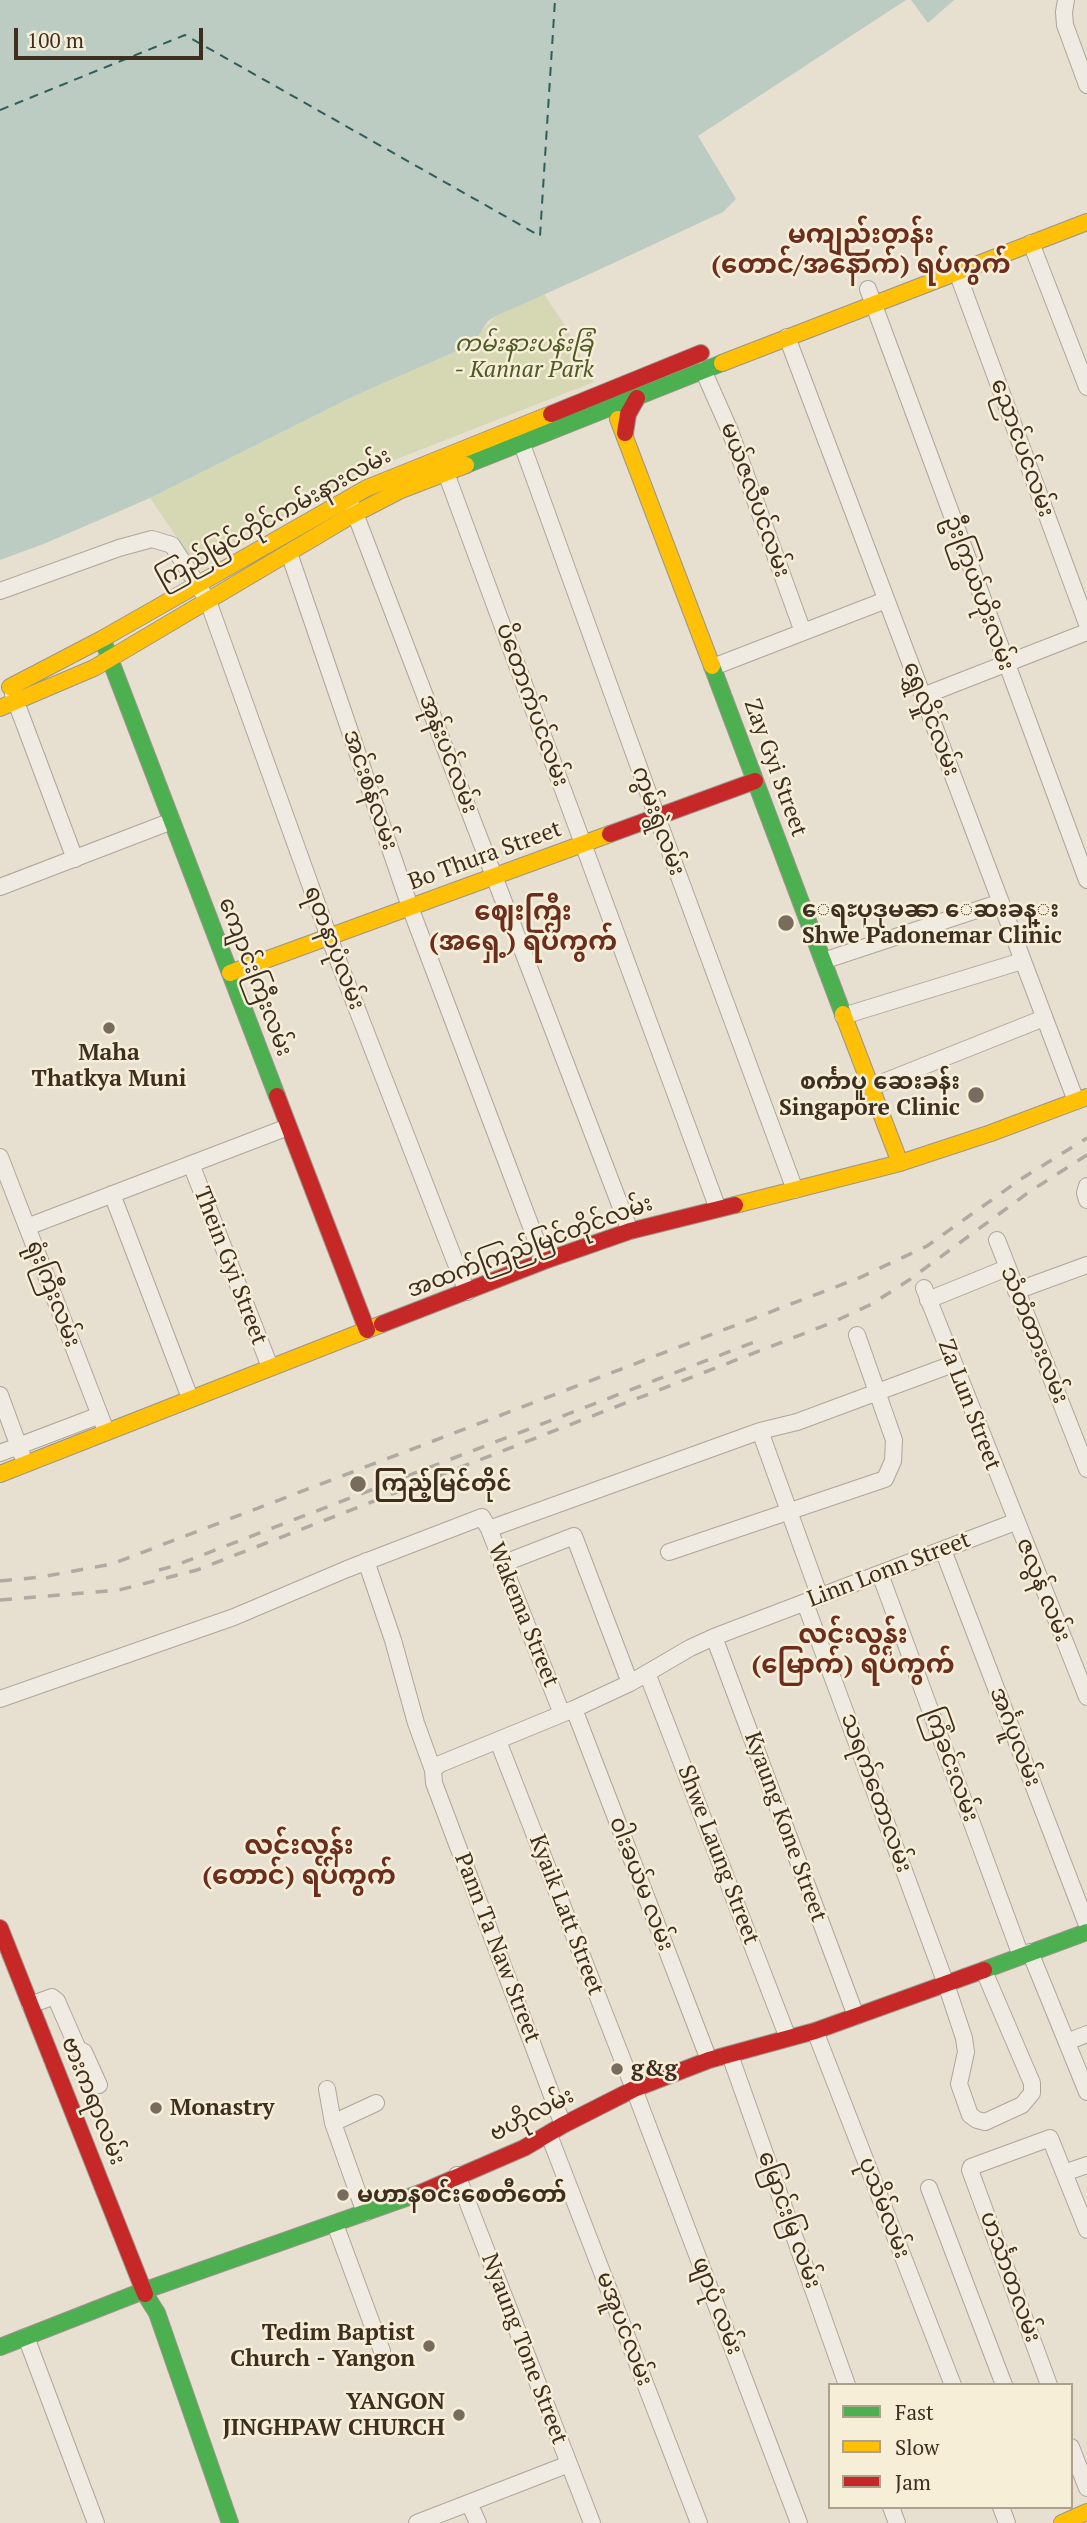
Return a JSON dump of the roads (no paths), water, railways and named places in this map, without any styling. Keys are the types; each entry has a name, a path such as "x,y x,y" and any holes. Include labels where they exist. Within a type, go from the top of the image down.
{"main road":[{"path":"865,296 957,272 1087,205"},
{"path":"865,296 1009,244 1031,243 1087,222"},
{"name":"ကြည်မြင်တိုင်ကမ်းနားလမ်း","path":"6,697 196,586 352,506 524,447 596,414 786,337 865,296"},
{"name":"ကြည်မြင်တိုင်ကမ်းနားလမ်း","path":"6,697 94,668 127,650 289,553 352,506 367,488 721,345"},
{"name":"Zay Gyi Street","path":"606,390 624,431 900,1163"},
{"path":"596,414 624,431 628,415 642,396"},
{"name":"ကျောင်းကြီးလမ်း","path":"103,639 367,1330"},
{"path":"94,668 118,677 127,650"},
{"name":"Bo Thura Street","path":"230,974 755,781"},
{"name":"အထက်ကြည်မြင်တိုင်လမ်း","path":"0,1474 544,1261 630,1231 900,1163 1081,1099"},
{"name":"ဗားကရာလမ်း","path":"0,1928 143,2291 157,2314 230,2523"},
{"name":"ဗဟိုလမ်း","path":"0,2347 143,2291 405,2199 549,2135 563,2125 634,2089 709,2060 815,2031 1087,1932"},
{"name":"ဗားကရာလမ်း","path":"143,2291 142,2317 149,2339"},
{"path":"160,2372 213,2523"},
{"path":"1062,2523 1087,2512"}],"street":[{"path":"1066,0 1065,25 1087,85"},
{"path":"1031,243 1087,387"},
{"name":"ညောင်ပင်လမ်း","path":"957,272 1087,624"},
{"name":"ဦးကြွယ်ဟိုးလမ်း","path":"865,296 1087,880"},
{"name":"ရွှေလှိုင်လမ်း","path":"786,337 1044,1018 1081,1099"},
{"name":"မယ်ဇလီပင်လမ်း","path":"703,370 730,431 803,632"},
{"name":"ကွမ်းရွဲလမ်း","path":"515,427 795,1190"},
{"name":"ပိတောက်ပင်လမ်း","path":"447,475 718,1209"},
{"name":"အုန်းပင်လမ်း","path":"352,506 630,1231"},
{"name":"ရတနာပုံလမ်း","path":"0,591 119,548 152,539 172,545 208,601 329,937 467,1292"},
{"name":"အင်းစိန်လမ်း","path":"289,553 410,907 544,1261"},
{"path":"713,667 886,600"},
{"path":"923,696 1087,632"},
{"path":"6,697 75,859"},
{"path":"0,887 172,821"},
{"path":"823,961 1001,902"},
{"path":"844,1016 1022,961"},
{"path":"871,1087 1044,1018"},
{"path":"27,1227 288,1127"},
{"name":"ရုံးကြီးလမ်း","path":"0,1157 106,1431"},
{"name":"Thein Gyi Street","path":"191,1164 270,1367"},
{"path":"1087,1186 1087,1200"},
{"path":"112,1194 190,1398"},
{"name":"သံတံတားလမ်း","path":"997,1240 1087,1469"},
{"path":"1016,1290 1087,1265"},
{"name":"Za Lun Street","path":"1007,1268 926,1294 1015,1522"},
{"path":"669,1552 885,1479 893,1461 894,1440 857,1335"},
{"path":"0,1699 234,1617 366,1561 760,1431 797,1422 953,1364"},
{"path":"0,1395 25,1464"},
{"path":"0,1453 100,1415"},
{"name":"သရက်တောလမ်း","path":"760,1431 790,1511 812,1600 964,2038 966,2052 959,2084 970,2115 985,2122 1022,2105 1032,2093 1032,2083 984,1970"},
{"name":"Linn Lonn Street","path":"433,1770 440,1764 568,1712 630,1683 714,1637 1015,1522"},
{"name":"ဇလွန် လမ်း","path":"1015,1522 1087,1698"},
{"name":"Wakema Street","path":"485,1523 568,1712"},
{"path":"502,1563 574,1536 630,1683"},
{"name":"အင်္ဂပူလမ်း","path":"943,1550 1087,1925"},
{"name":"Pann Ta Naw Street","path":"366,1561 433,1770 434,1783 563,2125"},
{"name":"ကြံခင်းလမ်း","path":"880,1574 1026,1954 1087,2092"},
{"name":"Kyaung Kone Street","path":"714,1637 856,2016"},
{"name":"Shwe Laung Street","path":"647,1673 788,2038"},
{"name":"ဝါးခယ်မ လမ်း","path":"568,1712 709,2060"},
{"name":"Kyaik Latt Street","path":"498,1741 634,2089"},
{"path":"30,2005 52,1997 57,2001 78,2049 84,2052 99,2085"},
{"name":"ပုသိမ်လမ်း","path":"815,2031 952,2383"},
{"path":"1067,2042 1087,2034"},
{"name":"မြောင်းမြ လမ်း","path":"730,2055 846,2383"},
{"path":"327,2089 332,2123 365,2213"},
{"name":"ဖျာပုံ လမ်း","path":"634,2089 799,2523"},
{"path":"332,2123 376,2103"},
{"name":"မအူပင်လမ်း","path":"549,2135 699,2523"},
{"name":"ဟင်္သာတလမ်း","path":"1048,2383 970,2170 1050,2138 1064,2173"},
{"path":"1087,2165 1064,2173 1087,2230"},
{"name":"Nyaung Tone Street","path":"457,2175 592,2523"},
{"path":"929,2188 1003,2383"},
{"path":"335,2224 382,2351"},
{"path":"26,2337 96,2523"},
{"path":"1073,2455 1087,2488"},
{"path":"417,2523 569,2464"},
{"path":"470,2503 478,2523"}],"railway":[{"path":"0,1581 41,1577 112,1564 859,1278 927,1246 1021,1179 1087,1138"},
{"path":"0,1600 119,1590 197,1570 831,1323 872,1304 909,1280 1029,1192 1087,1155"},
{"path":"159,1570 757,1341"}],"place":[{"name":"ေရႊပုဒုမၼာ ေဆးခန္း Shwe Padonemar Clinic","path":"786,923"},
{"name":"Maha Thatkya Muni","path":"109,1028"},
{"name":"စင်္ကာပူ ဆေးခန်း Singapore Clinic","path":"976,1095"},
{"name":"ကြည့်မြင်တိုင်","path":"358,1484"},
{"name":"g&g","path":"617,2069"},
{"name":"Monastry","path":"156,2108"},
{"name":"မဟာနဝင်းစေတီတော်","path":"343,2195"},
{"name":"Tedim Baptist Church - Yangon","path":"429,2346"},
{"name":"YANGON JINGHPAW CHURCH","path":"459,2415"}],"district":[{"name":"မကျည်းတန်း (တောင်/အနောက်) ရပ်ကွက်","path":"861,251"},
{"name":"ဈေးကြီး (အရှေ့) ရပ်ကွက်","path":"523,928"},
{"name":"လင်းလွန်း (မြောက်) ရပ်ကွက်","path":"853,1651"},
{"name":"လင်းလွန်း (တောင်) ရပ်ကွက်","path":"299,1862"}],"park label":[{"name":"ကမ်းနားပန်းခြံ - Kannar Park","path":"524,357"}]}
